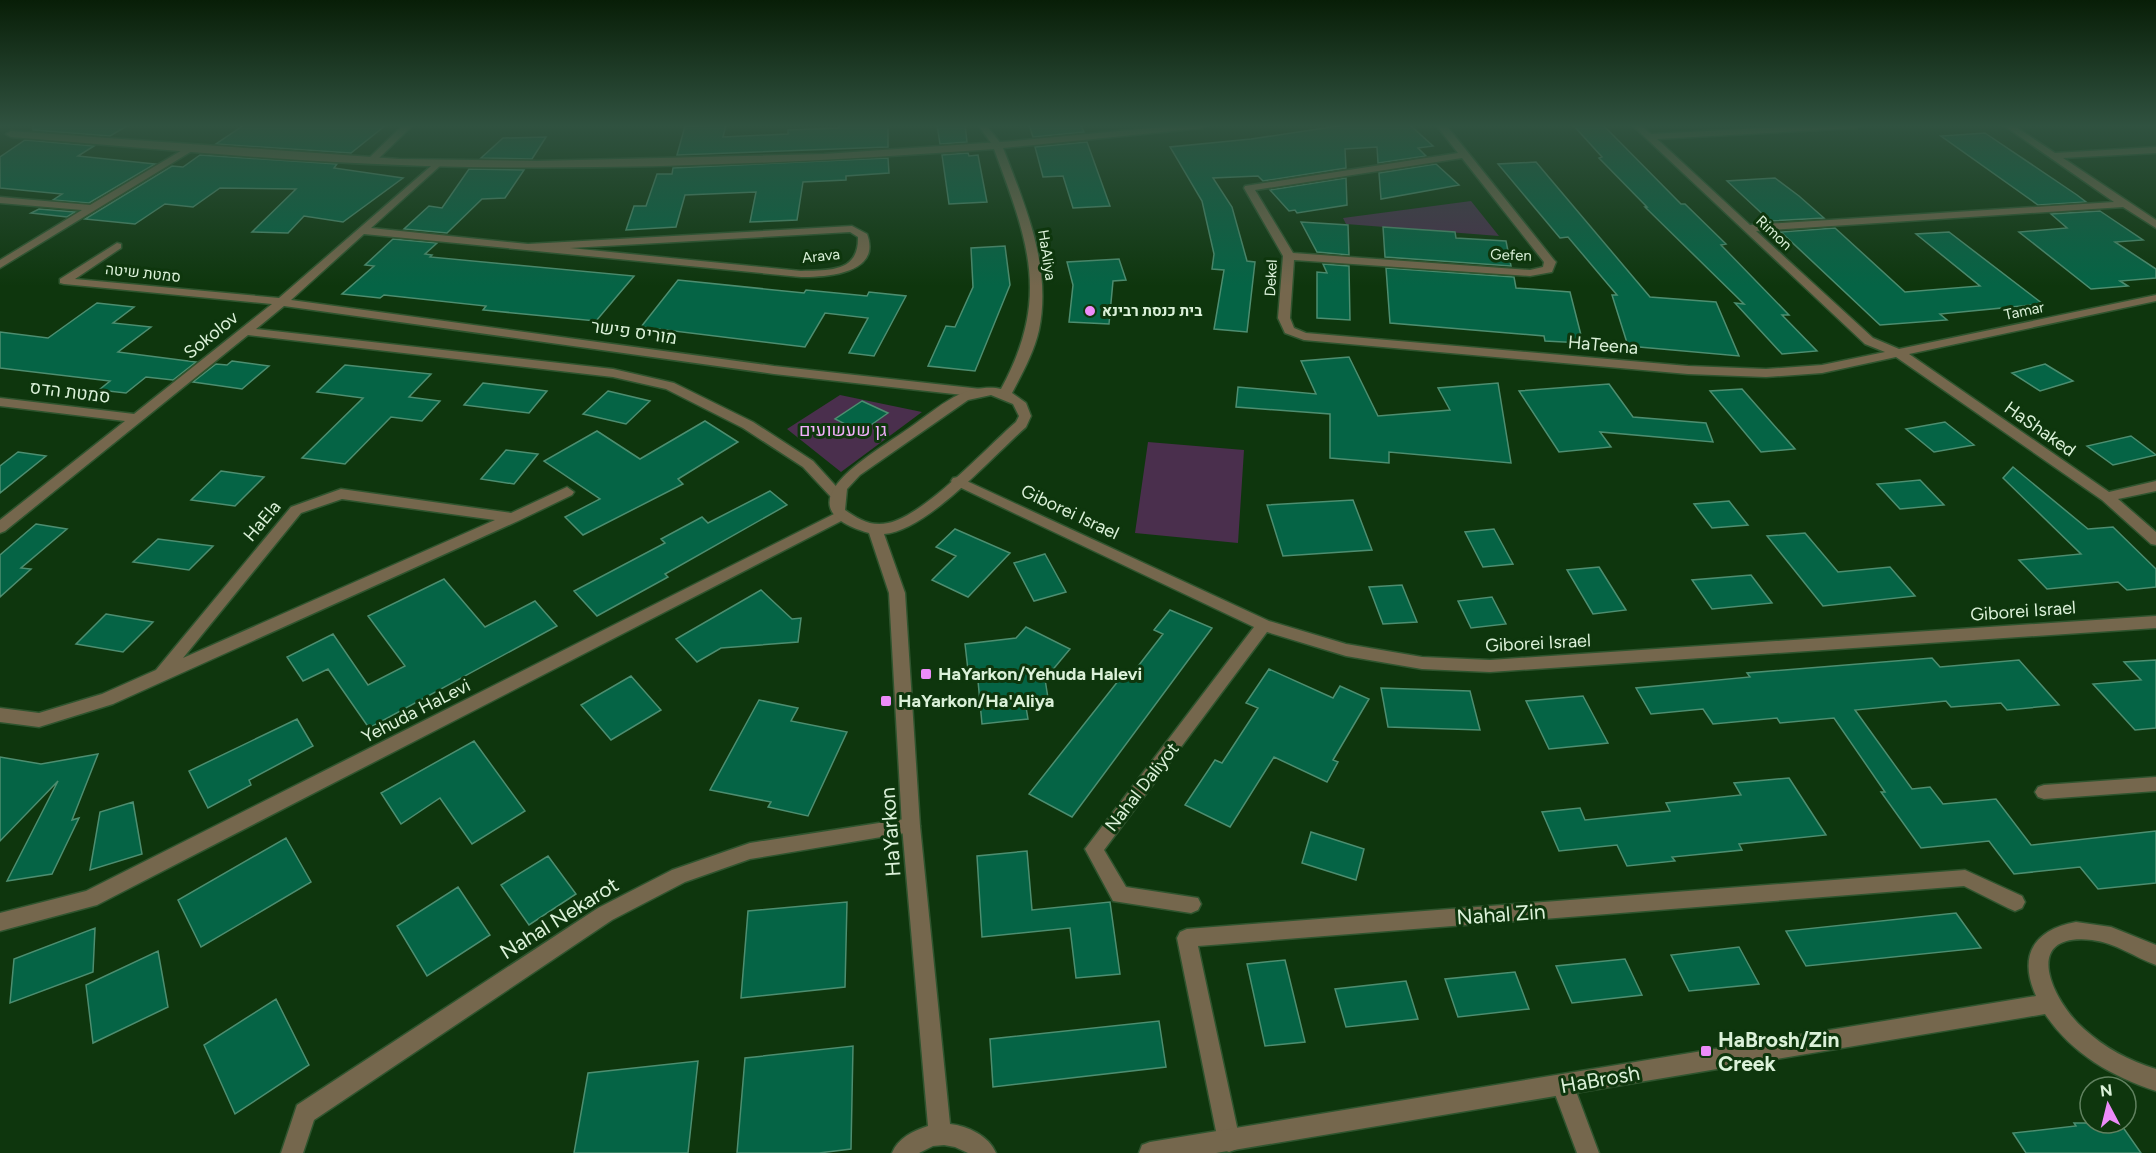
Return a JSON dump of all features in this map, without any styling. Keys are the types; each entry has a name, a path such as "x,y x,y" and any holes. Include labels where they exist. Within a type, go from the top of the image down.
{"street":[{"path":"0,264 139,179"},
{"name":"Sokolov","path":"0,528 282,302 421,179"},
{"name":"HaAliya","path":"1005,394 1014,380 1034,330 1038,285 1033,247 1010,179"},
{"name":"Dekel","path":"1304,336 1289,330 1284,318 1289,256 1249,188 1309,179"},
{"name":"Gefen","path":"1289,256 1530,273 1548,270 1550,262 1483,179"},
{"name":"Rimon","path":"1694,179 1869,341 1899,353"},
{"path":"2087,179 2156,225"},
{"path":"0,200 90,208"},
{"path":"1746,228 2124,204"},
{"name":"Arava","path":"364,231 801,274 830,274 848,269 861,260 865,246 863,236 852,229 529,247"},
{"name":"סמטת שיטה","path":"117,246 64,280 282,302"},
{"name":"Tamar","path":"1899,353 2156,298"},
{"name":"מוריס פישר","path":"282,302 774,370 1005,394"},
{"path":"246,331 613,374 669,386 748,424 808,464 836,494"},
{"name":"HaTeena","path":"1304,336 1688,370 1755,372 1822,369 1899,353"},
{"name":"HaShaked","path":"1899,353 2107,497 2156,540"},
{"path":"981,393 964,397 855,472 843,482 836,494 838,512 859,526 875,529 895,527 918,517 1021,424 1025,416 1024,409 1019,402 1005,394"},
{"name":"סמטת הדס","path":"0,402 136,418"},
{"name":"Giborei Israel","path":"958,481 1264,625 1346,650 1422,663 1491,666 2156,622"},
{"path":"2107,497 2156,486"},
{"name":"HaEla","path":"0,715 39,720 107,699 567,492"},
{"name":"HaEla","path":"162,673 296,510 341,494 513,518"},
{"name":"Yehuda HaLevi","path":"0,922 90,899 842,515"},
{"name":"HaYarkon","path":"875,529 897,592 911,826 940,1134"},
{"name":"Nahal Daliyot","path":"1191,904 1120,895 1094,849 1264,625"},
{"path":"2044,792 2156,784"},
{"name":"Nahal Nekarot","path":"292,1153 305,1113 605,914 679,876 750,851 911,826"},
{"name":"Nahal Zin","path":"1229,1141 1187,938 1965,878 2015,902"},
{"path":"2156,956 2118,937 2089,931 2065,932 2047,942 2038,958 2038,979 2049,1004 2061,1020 2094,1051 2134,1073 2156,1080"},
{"name":"HaBrosh","path":"1150,1153 2049,1004"},
{"path":"1563,1086 1588,1153"},
{"path":"903,1153 922,1138 940,1134 959,1136 976,1144 985,1153"}],"green space":[{"path":"1471,201 1499,236 1346,224 1343,218"},
{"name":"גן שעשועים","path":"840,395 922,412 841,472 787,429"},
{"path":"1148,442 1244,450 1238,543 1135,533"}],"building":[{"path":"0,179 130,179 89,203 53,200 62,194 0,188"},
{"path":"151,179 402,179 343,222 304,216 288,233 252,232 296,189 220,188 193,207 165,204 135,224 85,219"},
{"path":"462,179 518,179 505,198 482,199 447,233 404,229 429,206 442,208"},
{"path":"655,179 846,179 803,182 797,220 750,222 756,192 685,195 676,227 626,230 634,206 646,206"},
{"path":"945,179 983,179 987,202 949,204"},
{"path":"1064,179 1100,179 1110,206 1073,208"},
{"path":"1189,179 1214,179 1232,207 1247,261 1255,262 1247,332 1214,329 1224,270 1212,269 1214,254 1202,201"},
{"path":"1346,179 1347,205 1297,213 1295,210 1289,211 1270,190"},
{"path":"1379,179 1452,179 1459,185 1381,199"},
{"path":"1510,179 1550,179 1650,297 1716,302 1739,356 1628,346 1612,295 1617,295 1568,237 1560,238"},
{"path":"1619,179 1656,179 1726,244 1721,245 1789,315 1782,315 1817,351 1782,354 1735,303 1744,304 1645,207 1647,207"},
{"path":"1776,179 1824,218 1770,221 1727,181"},
{"path":"2001,179 2053,179 2086,202 2038,205"},
{"path":"39,209 75,212 67,217 31,213"},
{"path":"2100,211 2143,240 2115,242 2156,269 2156,278 2120,281 2128,286 2091,289 2019,232 2067,228 2051,214"},
{"path":"1301,222 1348,225 1349,255 1317,252"},
{"path":"1383,227 1455,232 1456,238 1506,241 1511,266 1385,257"},
{"path":"1835,228 1905,292 1980,286 1916,234 1949,232 2043,304 1940,314 1947,320 1880,325 1781,232"},
{"path":"393,239 437,243 425,254 432,255 430,257 634,276 596,321 483,310 486,306 384,295 380,298 342,294 374,266 365,265"},
{"path":"1005,246 1010,285 975,371 928,366 946,326 955,327 973,287 971,248"},
{"path":"1119,259 1126,280 1113,281 1109,324 1069,322 1073,285 1067,262"},
{"path":"1323,264 1349,266 1350,320 1317,318 1317,272 1327,273"},
{"path":"1386,268 1514,277 1516,288 1570,292 1583,343 1545,341 1544,336 1390,323"},
{"path":"678,280 804,293 806,290 867,296 869,292 906,296 874,356 849,353 868,318 825,313 805,347 641,327"},
{"path":"97,303 134,307 113,323 151,327 118,352 196,362 173,380 146,377 126,393 99,390 110,381 0,368 0,332 48,338"},
{"path":"1349,357 1378,416 1450,410 1438,388 1498,383 1511,463 1389,452 1389,463 1330,458 1330,414 1236,407 1238,387 1316,394 1301,361"},
{"path":"232,361 269,366 242,389 193,382 216,364 227,365"},
{"path":"2045,364 2073,381 2040,391 2012,373"},
{"path":"345,365 431,374 409,397 440,401 422,421 391,417 345,464 302,458 363,398 317,392"},
{"path":"483,383 547,391 529,413 464,405"},
{"path":"1609,384 1633,417 1706,423 1713,442 1600,432 1611,447 1559,452 1519,391"},
{"path":"1742,389 1795,449 1761,452 1710,391"},
{"path":"608,391 650,401 626,424 583,414"},
{"path":"862,401 888,413 861,432 835,419"},
{"path":"705,421 738,442 678,479 683,484 583,535 565,517 600,499 544,461 597,431 640,459"},
{"path":"1945,422 1974,445 1934,452 1906,429"},
{"path":"2131,436 2156,455 2113,465 2087,446"},
{"path":"506,450 538,454 514,484 481,479"},
{"path":"18,452 46,456 0,493 0,466"},
{"path":"2013,467 2088,529 2113,527 2156,569 2156,587 2127,590 2118,582 2047,589 2019,560 2081,554 2003,478"},
{"path":"221,471 264,477 235,506 191,500"},
{"path":"1920,480 1944,505 1900,509 1877,484"},
{"path":"770,491 787,505 665,574 668,577 597,616 574,591 665,543 661,539 702,517 708,523"},
{"path":"1353,500 1372,550 1283,556 1267,505"},
{"path":"1729,501 1748,525 1712,528 1694,504"},
{"path":"36,524 67,529 21,568 31,569 0,597 0,555"},
{"path":"955,529 1010,553 968,597 932,580 956,556 936,547"},
{"path":"1494,529 1513,564 1483,567 1465,532"},
{"path":"1805,533 1838,572 1890,567 1915,596 1823,606 1767,536"},
{"path":"158,539 213,546 189,570 133,562"},
{"path":"1045,554 1066,592 1034,601 1014,563"},
{"path":"1599,567 1626,610 1593,614 1567,570"},
{"path":"1751,575 1772,603 1712,609 1692,580"},
{"path":"444,579 485,627 535,601 557,626 369,728 328,669 303,681 287,657 333,634 368,685 405,666 368,616"},
{"path":"1402,585 1417,622 1383,624 1369,587"},
{"path":"761,590 792,619 801,618 798,642 721,648 697,662 676,639"},
{"path":"1492,597 1506,624 1471,628 1458,601"},
{"path":"1170,610 1212,628 1072,817 1029,794 1126,671 1132,674 1163,634 1154,630"},
{"path":"106,614 153,622 123,652 76,644"},
{"path":"1026,627 1070,649 1045,679 1048,698 1025,701 1028,719 982,724 977,670 968,670 965,644 1016,638"},
{"path":"1932,658 1940,667 2019,660 2059,705 2007,710 2001,703 1951,707 1946,701 1855,710 1912,789 1930,787 1943,804 1996,799 2031,845 2156,831 2156,883 2098,889 2080,867 2014,874 1989,841 1921,848 1881,792 1885,792 1834,718 1780,723 1777,718 1713,724 1703,709 1651,714 1636,688 1750,677 1747,673"},
{"path":"2156,660 2156,728 2135,730 2093,684 2141,680 2124,662"},
{"path":"1269,669 1333,698 1340,686 1369,699 1333,760 1338,762 1327,782 1274,757 1230,827 1185,805 1215,760 1222,763 1258,708 1246,703"},
{"path":"631,676 661,710 611,740 581,705"},
{"path":"1381,688 1470,691 1480,730 1388,727"},
{"path":"1583,696 1608,743 1549,749 1526,701"},
{"path":"759,700 798,708 791,721 847,732 808,816 768,807 771,802 710,790"},
{"path":"297,719 313,746 249,780 251,785 208,808 189,771"},
{"path":"474,741 525,811 472,844 440,798 401,824 381,793"},
{"path":"98,754 72,820 79,818 52,874 7,881 58,781 0,841 0,757 41,764"},
{"path":"1789,778 1826,835 1739,844 1742,850 1672,857 1675,861 1627,866 1617,845 1559,851 1542,812 1580,808 1585,820 1670,811 1666,803 1741,795 1734,783"},
{"path":"133,802 142,854 90,870 100,812"},
{"path":"1311,832 1364,849 1356,880 1302,863"},
{"path":"286,838 311,882 201,947 178,900"},
{"path":"1027,851 1032,910 1110,902 1120,974 1076,978 1070,928 982,937 977,856"},
{"path":"548,856 576,894 529,925 501,885"},
{"path":"458,887 490,935 427,976 397,926"},
{"path":"847,902 845,987 741,998 748,911"},
{"path":"1956,913 1981,948 1806,966 1786,931"},
{"path":"95,928 93,972 10,1003 14,959"},
{"path":"1739,947 1759,984 1689,991 1671,955"},
{"path":"158,951 168,1007 93,1043 86,985"},
{"path":"1625,959 1642,995 1572,1003 1556,966"},
{"path":"1285,960 1305,1042 1265,1046 1247,964"},
{"path":"1515,972 1529,1009 1458,1017 1445,979"},
{"path":"1406,981 1418,1019 1346,1027 1335,989"},
{"path":"276,999 309,1065 235,1114 204,1045"},
{"path":"1159,1021 1166,1067 993,1087 990,1039"},
{"path":"853,1046 851,1149 819,1153 737,1153 745,1058"},
{"path":"698,1061 688,1153 574,1153 588,1073"},
{"path":"2074,1123 2078,1123 2078,1135 2128,1135 2141,1153 2026,1153 2013,1133 2076,1126"}],"place":[{"name":"בית כנסת רבינא","path":"1090,311"},
{"name":"HaYarkon/Yehuda Halevi","path":"926,674"},
{"name":"HaYarkon/Ha'Aliya","path":"886,701"},
{"name":"HaBrosh/Zin Creek","path":"1706,1051"}]}
